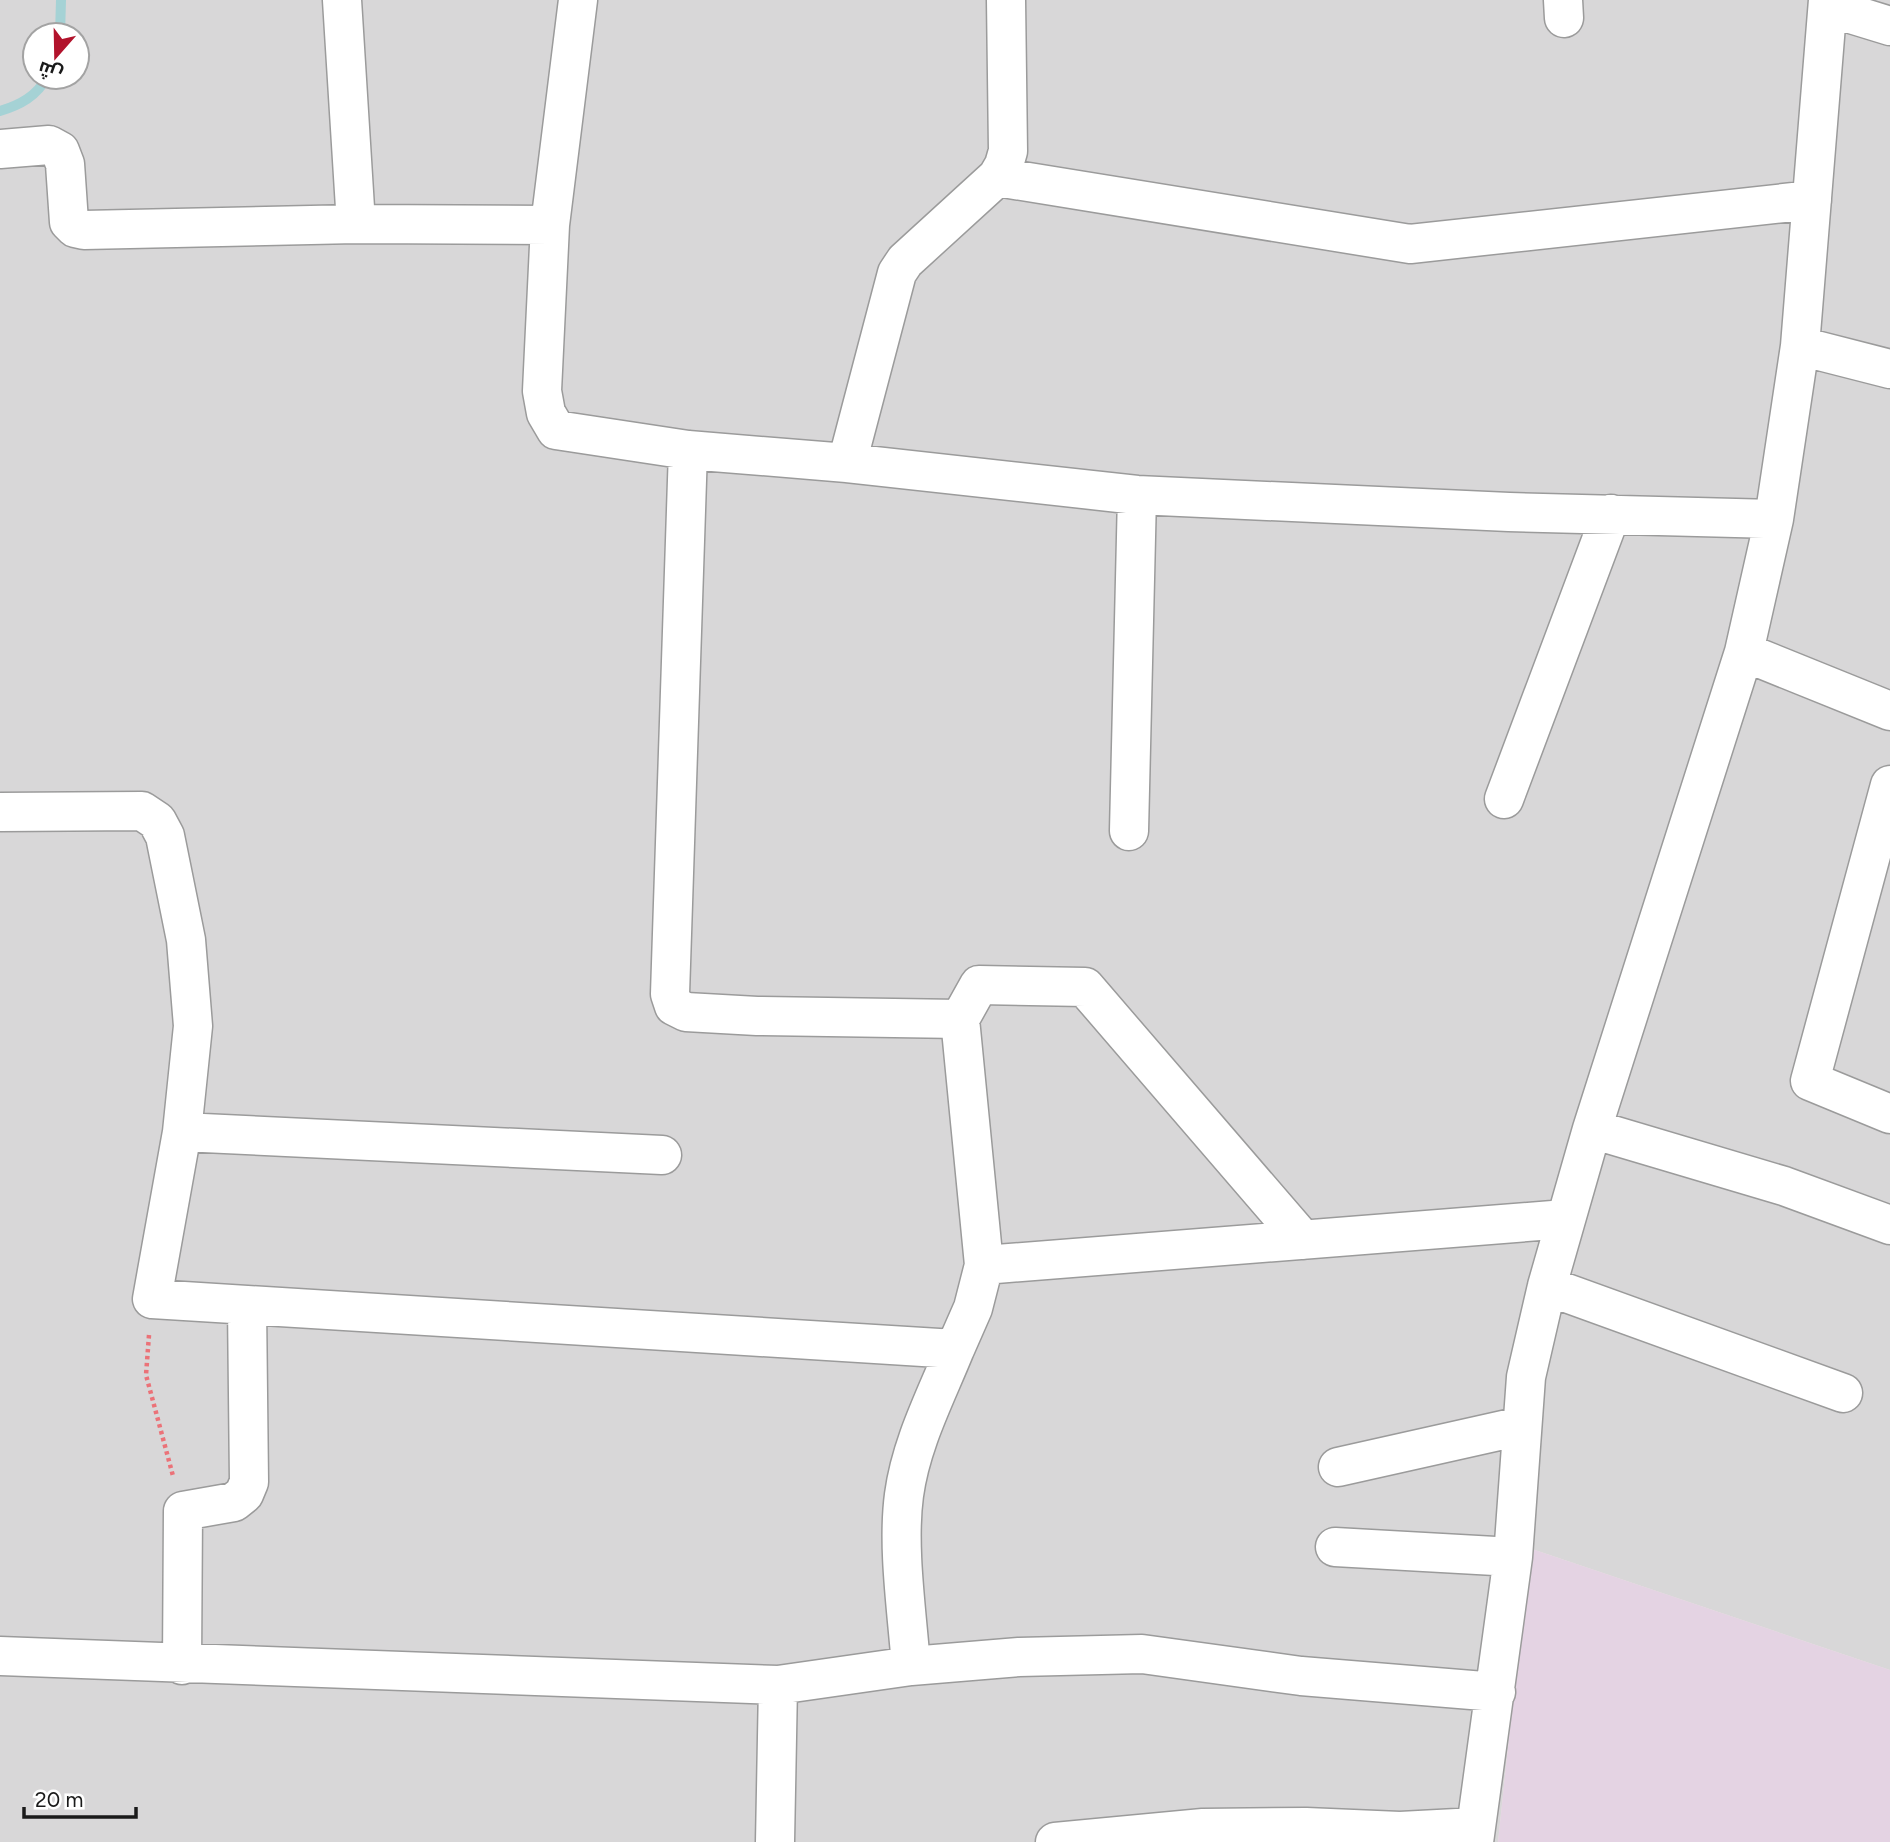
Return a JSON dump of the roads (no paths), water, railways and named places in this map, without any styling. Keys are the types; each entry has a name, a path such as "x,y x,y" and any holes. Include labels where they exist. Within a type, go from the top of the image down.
{"street":[{"path":"342,0 356,224"},
{"path":"578,0 550,225 542,391 546,413 556,430 688,450 847,463 1137,495 1508,512 1774,519"},
{"path":"847,463 897,273 905,261 997,177 1004,165 1008,151 1006,0"},
{"path":"1055,1842 1203,1828 1304,1834 1400,1831 1475,1834 1513,1558 1521,1426 1527,1377 1547,1286 1592,1129 1744,652 1774,519 1800,346 1828,4 1890,26"},
{"path":"0,149 49,145 60,150 65,164 69,222 75,228 83,230 356,224 550,225"},
{"path":"997,177 1410,244 1812,200"},
{"path":"1800,346 1890,369"},
{"path":"688,450 670,994 674,1006 686,1012 757,1016 960,1019"},
{"path":"1129,831 1137,495"},
{"path":"1504,799 1611,514"},
{"path":"1744,652 1890,711"},
{"path":"1890,785 1810,1081 1890,1114"},
{"path":"0,812 142,811 157,821 164,836 186,940 192,1026 182,1132 152,1299 956,1349"},
{"path":"911,1666 901,1524 904,1493 914,1449 974,1308 984,1265 960,1019 979,985 1085,987 1303,1240"},
{"path":"1592,1129 1784,1186 1890,1225"},
{"path":"182,1132 662,1155"},
{"path":"984,1265 1565,1219"},
{"path":"1547,1286 1843,1393"},
{"path":"182,1665 183,1511 234,1502 244,1494 249,1482 247,1306"},
{"path":"1338,1467 1521,1426"},
{"path":"1335,1547 1513,1558"},
{"path":"0,1657 778,1685 911,1666 1019,1657 1142,1654 1301,1676 1496,1692"},
{"path":"775,1842 778,1685"}],"waterway":[{"path":"60,21 61,0"},
{"path":"0,111 27,99 36,91"}]}
